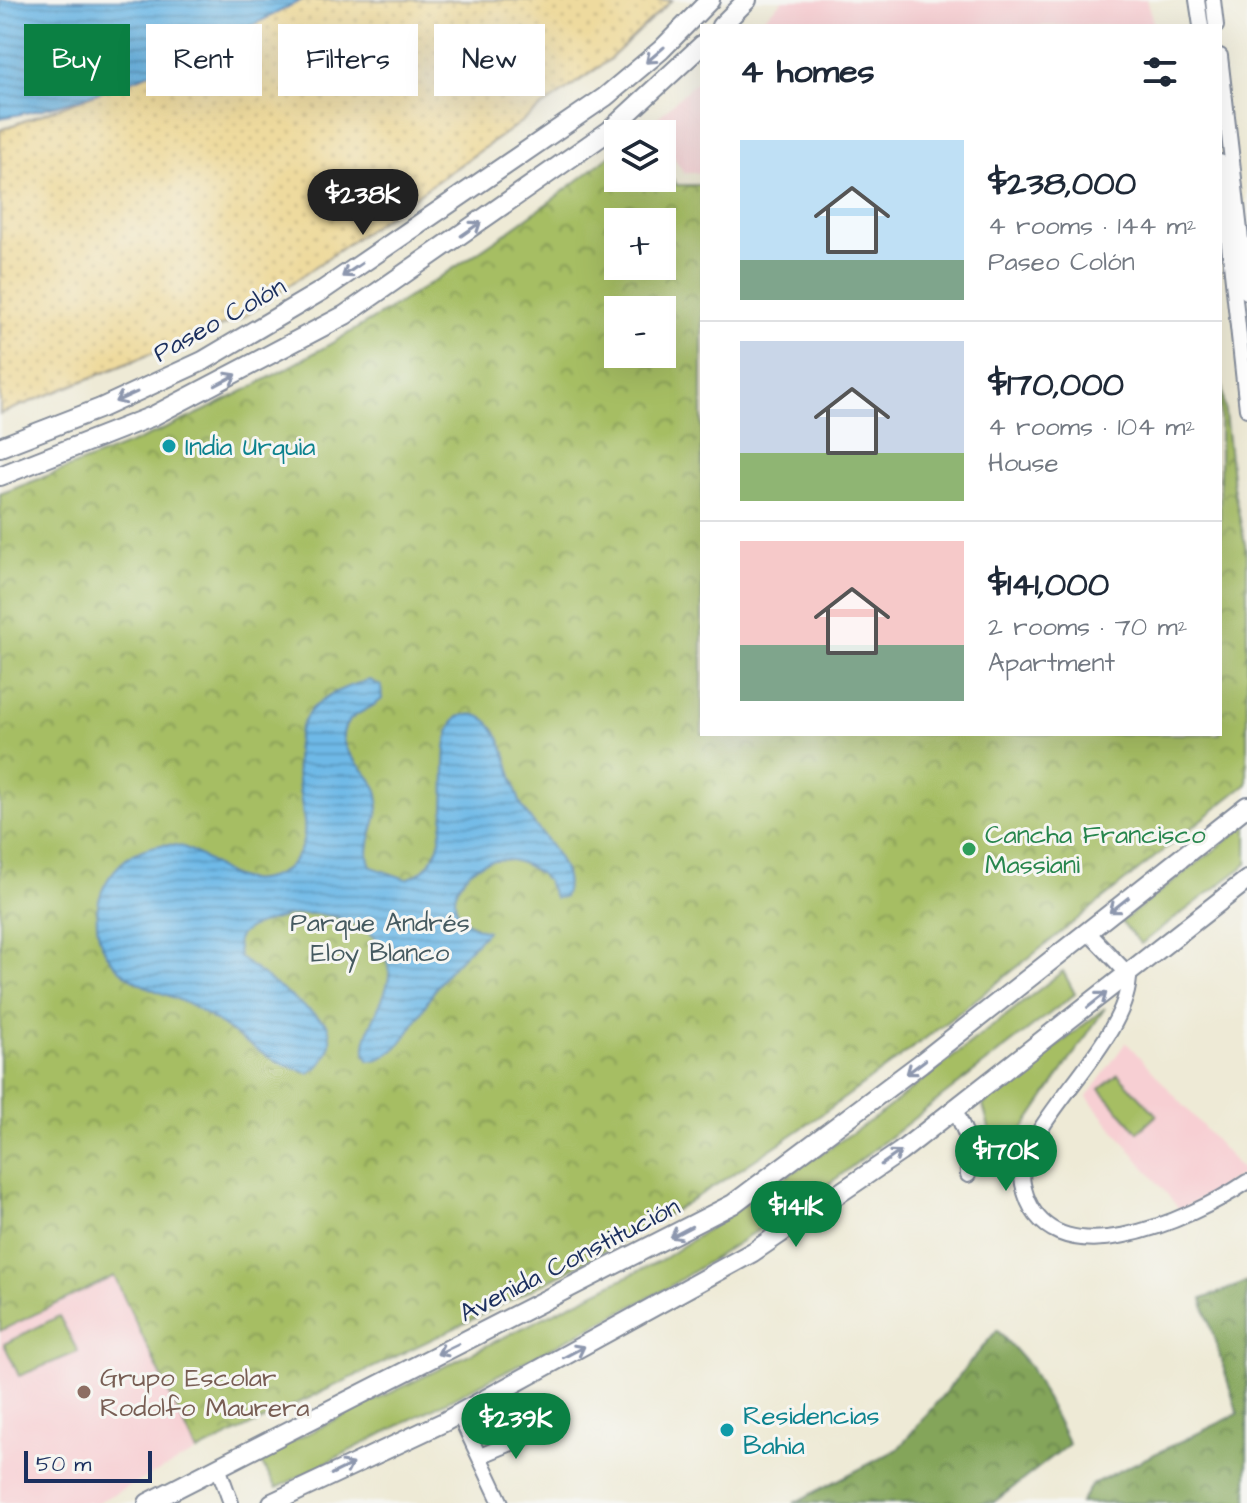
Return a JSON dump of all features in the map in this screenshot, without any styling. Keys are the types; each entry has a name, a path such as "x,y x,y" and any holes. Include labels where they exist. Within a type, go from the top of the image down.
{"main road":[{"name":"Paseo Colón","path":"0,447 101,408 203,361 323,290 605,97 661,50 710,0"},
{"path":"723,24 747,0"},
{"name":"Paseo Colón","path":"0,476 153,416 345,315 609,131 700,47"},
{"name":"Avenida Constitución","path":"148,1503 619,1266 733,1204 921,1063 1247,806"},
{"path":"272,1503 459,1414 753,1252 900,1152 1247,880"}],"street":[{"path":"1201,24 1205,1"},
{"path":"1205,1 1215,24"},
{"path":"1222,72 1247,292"},
{"path":"1222,166 1237,196 1247,409"},
{"path":"1087,931 1129,975 1127,996 1087,1069 1036,1137 1023,1164 1023,1182 1030,1204 1041,1221 1060,1233 1080,1240 1112,1237 1179,1218 1247,1182"},
{"path":"955,1109 967,1137 968,1175"},
{"path":"459,1414 501,1503"},
{"path":"480,1456 538,1432"},
{"path":"218,1467 231,1503"}],"shaded area":[{"path":"783,0 1147,0 1153,24 757,24"},
{"path":"700,78 700,173 684,173 676,160 676,120 655,120"},
{"path":"1126,1042 1245,1173 1180,1210 1087,1097"},
{"name":"Grupo Escolar Rodolfo Maurera","path":"114,1275 197,1452 96,1503 0,1503 0,1331"}],"green space":[{"name":"Parque Andrés Eloy Blanco","path":"604,160 604,192 676,192 676,184 700,185 700,736 1222,736 1222,385 1233,486 1247,554 1247,784 908,1052 767,1152 695,1198 511,1300 197,1452 114,1276 0,1331 0,494 169,427 224,401 326,346 477,253"},
{"path":"1247,825 1247,864 1141,944 1121,922"},
{"path":"1063,971 1075,994 824,1188 664,1290 277,1488 258,1458 663,1259 876,1117"},
{"path":"1105,1008 999,1165 983,1105"},
{"path":"1118,1074 1157,1115 1138,1132 1100,1089"},
{"path":"1247,1282 1247,1503 1080,1503 1092,1484 1238,1414 1202,1299"},
{"path":"59,1316 78,1352 19,1376 4,1344"},
{"path":"997,1330 1030,1367 1069,1444 993,1503 794,1503 898,1449"}],"sand":[{"path":"300,0 672,0 609,60 244,317 0,414 0,130 90,96 130,96 130,81 146,74 146,96 262,96 262,24 250,24"}],"water":[{"path":"0,0 302,0 255,24 146,24 146,75 130,81 130,24 24,24 24,96 88,96 0,118"},
{"path":"370,680 381,686 382,699 350,720 343,739 345,747 369,777 378,794 379,803 368,851 372,867 406,879 425,868 437,849 442,826 449,731 458,717 473,715 485,720 495,730 522,806 560,862 567,886 564,897 555,898 543,877 520,863 499,860 479,865 465,877 456,892 456,907 466,921 487,931 443,978 403,1040 382,1058 369,1061 365,1052 366,1042 389,979 384,951 374,938 346,920 312,914 279,918 245,931 237,940 239,957 327,1024 330,1039 328,1052 321,1064 309,1073 255,1049 190,1005 121,971 105,950 99,934 99,901 114,871 127,859 157,845 169,844 190,850 239,879 259,880 285,869 298,854 304,835 296,756 303,722 312,708 326,697"}],"place":[{"name":"India Urquia","path":"169,446"},
{"name":"Cancha Francisco Massiani","path":"969,849"},
{"name":"Grupo Escolar Rodolfo Maurera","path":"84,1392"},
{"name":"Residencias Bahia","path":"727,1430"}]}
